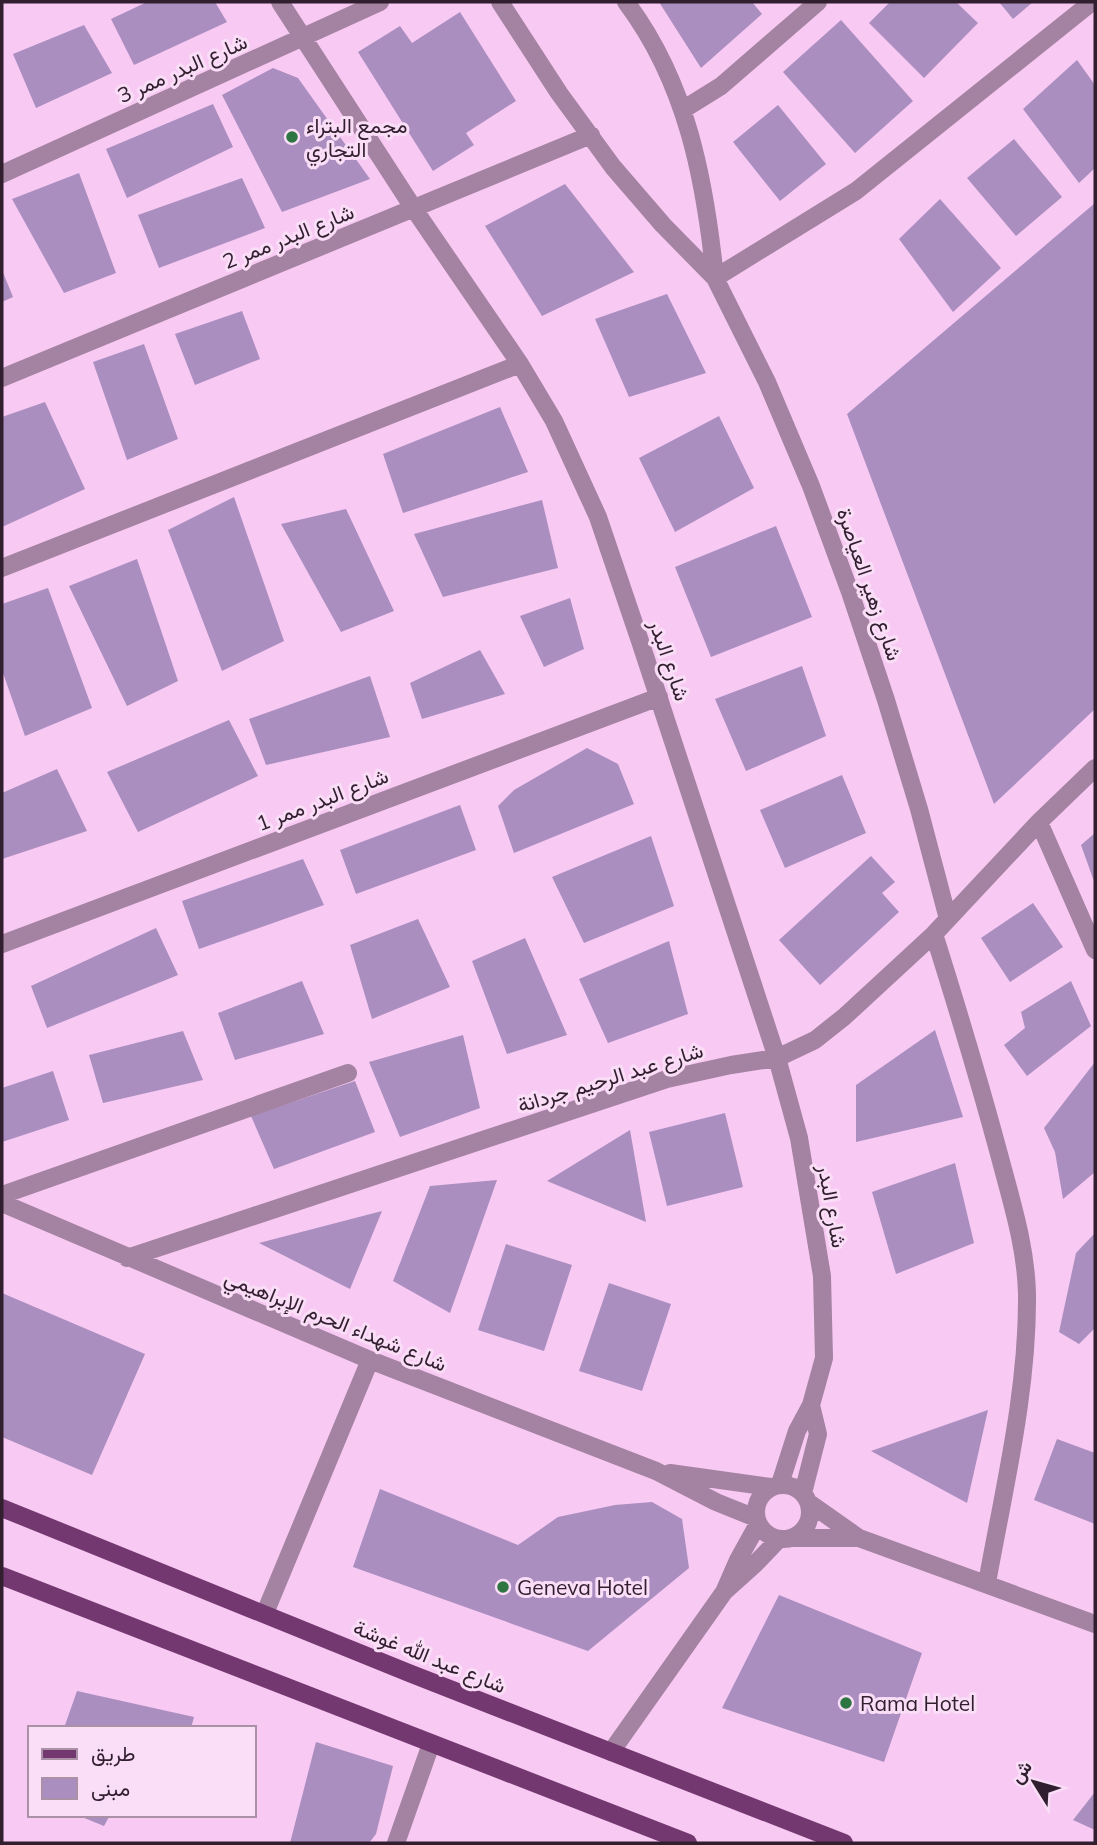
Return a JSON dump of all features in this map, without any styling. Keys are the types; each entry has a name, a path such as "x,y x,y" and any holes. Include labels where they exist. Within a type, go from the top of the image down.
{"main road":[{"name":"شارع عبد الله غوشة","path":"2,1508 844,1843"},
{"path":"2,1576 688,1843"}],"street":[{"name":"شارع البدر","path":"279,2 414,209 520,364 554,421 598,517 659,697 777,1058 799,1138 822,1276 824,1358 811,1405 796,1431 775,1486"},
{"name":"شارع البدر ممر 3","path":"2,174 380,2"},
{"name":"شارع زهير العياصرة","path":"500,2 529,48 637,197 715,278 767,382 811,485 886,700 948,919"},
{"name":"شارع زهير العياصرة","path":"626,2 650,38 684,109 704,192 715,278"},
{"path":"684,109 721,86 818,2"},
{"path":"715,278 856,191 1092,2"},
{"name":"شارع البدر ممر 2","path":"2,378 591,135"},
{"path":"2,568 520,364"},
{"name":"شارع البدر ممر 1","path":"2,944 659,697"},
{"name":"شارع عبد الرحيم جردانة","path":"127,1258 667,1079 777,1058 815,1040 844,1017 934,934 1039,822 1095,768"},
{"path":"1039,822 1095,950"},
{"path":"934,934 965,1034 1024,1255 1027,1293 1025,1358 1019,1409 987,1583"},
{"path":"2,1195 348,1073"},
{"name":"شارع شهداء الحرم الإبراهيمي","path":"2,1203 370,1360 656,1471 757,1521"},
{"path":"265,1614 370,1360"},
{"name":"شارع البدر","path":"806,1498 818,1434 811,1405"},
{"name":"شارع شهداء الحرم الإبراهيمي","path":"656,1471 775,1486"},
{"path":"611,1752 723,1592 757,1521 758,1500 775,1486 793,1486 859,1538 1095,1624"},
{"path":"723,1592 784,1538 800,1533 807,1524 810,1513 806,1498"},
{"path":"757,1521 767,1534 784,1538 859,1538"},
{"path":"396,1843 431,1744"}],"building":[{"path":"147,2 215,2 227,22 134,65 111,19"},
{"path":"659,2 752,2 762,14 701,68"},
{"path":"890,2 956,2 978,23 924,78 869,23"},
{"path":"999,2 1033,2 1013,19"},
{"path":"460,12 516,101 466,133 474,145 433,171 358,52 400,26 412,43"},
{"path":"841,20 913,101 855,153 783,72"},
{"path":"84,25 112,73 36,108 13,54"},
{"path":"1077,60 1095,85 1095,168 1079,183 1023,109"},
{"name":"مجمع البتراء التجاري","path":"273,68 298,78 370,179 282,212 222,95"},
{"path":"213,104 233,147 127,198 106,149"},
{"path":"778,105 826,164 780,201 733,142"},
{"path":"1014,139 1062,197 1016,236 967,178"},
{"path":"79,173 116,273 64,293 12,199"},
{"path":"242,178 265,228 159,268 138,215"},
{"path":"565,184 634,272 542,316 485,226"},
{"path":"940,199 1001,268 953,312 899,239"},
{"path":"1095,203 1095,709 994,804 847,414"},
{"path":"2,270 13,297 2,302"},
{"path":"667,294 706,373 629,397 595,319"},
{"path":"242,311 260,359 195,385 175,334"},
{"path":"144,344 178,439 127,460 93,362"},
{"path":"45,402 85,489 2,527 2,417"},
{"path":"500,407 528,472 403,513 383,454"},
{"path":"719,416 754,488 675,532 639,458"},
{"path":"234,497 284,641 222,671 168,530"},
{"path":"542,500 558,568 443,597 414,534"},
{"path":"346,509 394,611 341,632 281,524"},
{"path":"776,526 812,617 711,657 675,567"},
{"path":"137,559 178,681 127,706 69,586"},
{"path":"48,588 92,708 25,736 2,670 2,604"},
{"path":"570,598 584,649 544,667 520,616"},
{"path":"480,650 505,694 422,719 410,683"},
{"path":"802,666 826,736 746,771 715,699"},
{"path":"370,676 390,737 266,765 249,719"},
{"path":"229,720 258,776 138,832 107,772"},
{"path":"587,748 618,764 634,804 514,853 498,806 514,790"},
{"path":"57,769 87,831 2,859 2,793"},
{"path":"842,775 866,833 785,868 760,810"},
{"path":"460,805 476,850 356,894 340,850"},
{"path":"1095,833 1095,884 1081,845"},
{"path":"651,836 674,906 584,943 552,877"},
{"path":"871,856 895,882 882,893 899,912 820,985 779,940"},
{"path":"303,859 324,905 199,949 182,901"},
{"path":"1033,903 1063,947 1010,982 981,938"},
{"path":"418,919 450,987 372,1019 350,945"},
{"path":"156,928 178,975 47,1028 31,986"},
{"path":"525,938 567,1035 507,1054 472,961"},
{"path":"669,941 688,1014 608,1043 579,979"},
{"path":"302,981 324,1034 235,1060 218,1013"},
{"path":"1071,981 1091,1026 1027,1076 1004,1045 1025,1028 1021,1012"},
{"path":"935,1030 963,1117 856,1142 856,1085"},
{"path":"183,1031 203,1080 103,1103 89,1055"},
{"path":"463,1035 480,1108 400,1137 369,1062"},
{"path":"1095,1062 1095,1172 1063,1199 1055,1152 1044,1128"},
{"path":"53,1071 69,1120 2,1142 2,1088"},
{"path":"355,1081 375,1132 274,1169 251,1116"},
{"path":"725,1113 743,1187 667,1206 649,1132"},
{"path":"630,1130 646,1222 547,1181"},
{"path":"955,1163 974,1243 896,1274 872,1192"},
{"path":"497,1180 450,1313 393,1281 430,1186"},
{"path":"382,1211 350,1289 259,1243"},
{"path":"1095,1233 1095,1328 1079,1344 1059,1332 1076,1253"},
{"path":"506,1244 572,1265 544,1351 478,1330"},
{"path":"609,1283 671,1304 642,1391 579,1371"},
{"path":"2,1293 145,1354 92,1475 2,1437"},
{"path":"988,1410 967,1503 871,1451"},
{"path":"1057,1439 1095,1453 1095,1524 1034,1500"},
{"path":"380,1489 518,1545 558,1517 615,1505 652,1502 682,1519 689,1568 588,1651 353,1567"},
{"path":"779,1595 922,1653 884,1762 722,1708"},
{"path":"77,1691 194,1717 192,1726 65,1726"},
{"path":"316,1742 393,1766 376,1834 369,1843 290,1843"},
{"path":"1095,1792 1095,1830 1073,1820"},
{"path":"82,1817 109,1817 104,1826"}],"place":[{"name":"مجمع البتراء التجاري","path":"292,137"},
{"name":"Geneva Hotel","path":"503,1587"},
{"name":"Rama Hotel","path":"846,1703"}]}
